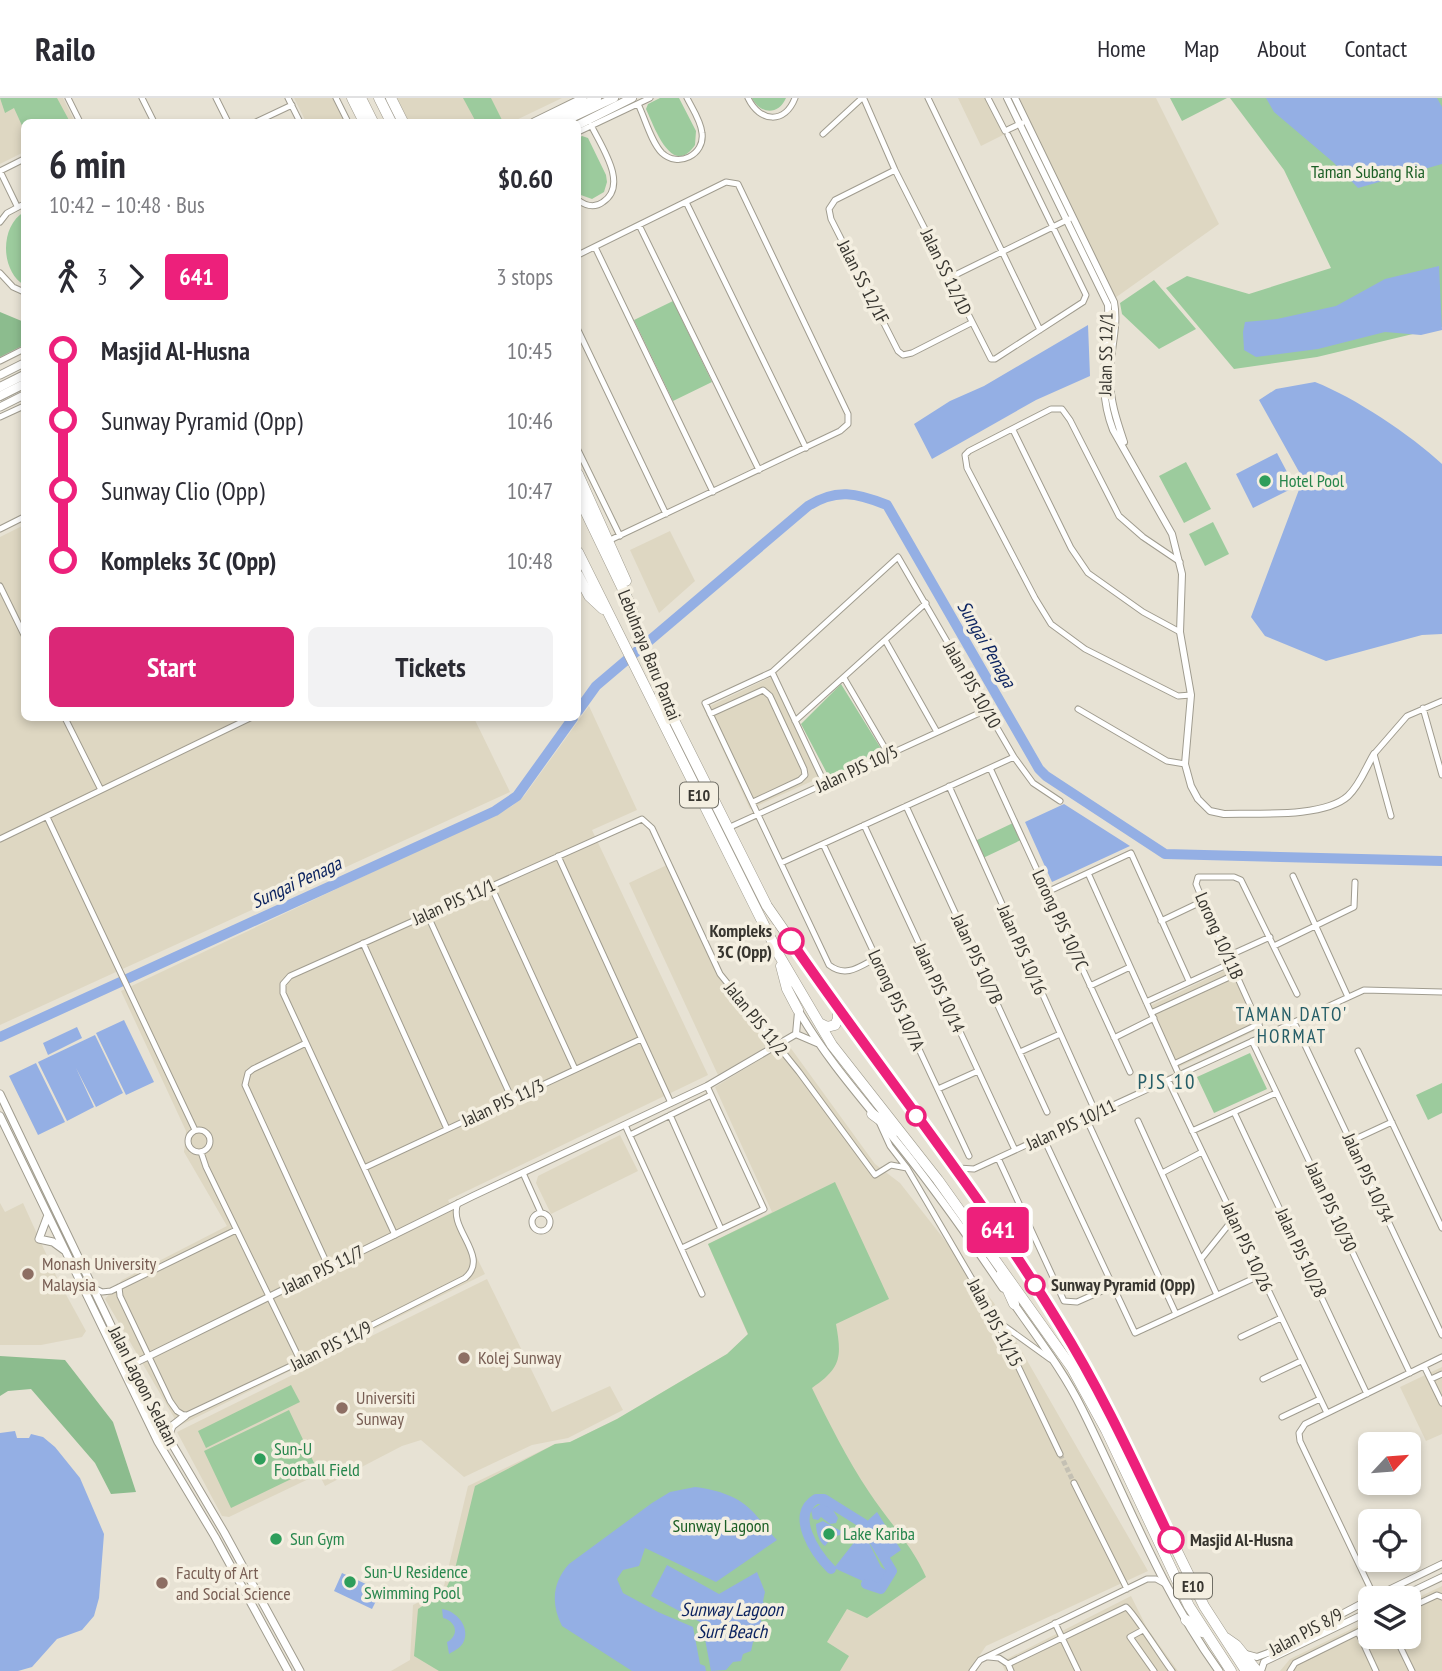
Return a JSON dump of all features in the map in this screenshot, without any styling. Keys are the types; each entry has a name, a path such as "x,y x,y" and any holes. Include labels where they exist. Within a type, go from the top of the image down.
{"highway":[{"path":"352,98 362,119"},
{"path":"361,98 372,119"},
{"path":"379,98 390,119"},
{"path":"391,98 402,119"},
{"path":"581,482 627,584 629,602"},
{"name":"Lebuhraya Baru Pantai","path":"581,502 629,602 659,686 767,906 969,1187 1088,1371 1194,1587 1220,1634 1246,1671"},
{"name":"Lebuhraya Baru Pantai","path":"581,558 779,955 817,1022 907,1138 1057,1346 1093,1406 1171,1570 1208,1637 1231,1671"},
{"path":"581,581 589,596 609,615"},
{"path":"779,955 787,989 798,1010"},
{"path":"817,1022 827,1027 835,1025 838,1008"},
{"path":"872,1114 907,1138"},
{"path":"993,1259 1014,1304"},
{"path":"1186,1620 1208,1637"},
{"path":"1220,1634 1259,1671"}],"main road":[{"path":"540,119 583,98"},
{"path":"552,119 597,98"},
{"path":"569,119 614,98"},
{"path":"581,122 626,98"},
{"path":"581,123 635,101"},
{"path":"0,375 21,364"},
{"path":"0,387 21,376"},
{"path":"0,396 21,386"},
{"path":"0,407 21,396"},
{"path":"798,1010 817,1043 918,1169 1058,1367 1083,1409 1186,1620 1219,1671"},
{"name":"Jalan Lagoon Selatan","path":"0,1094 93,1287 158,1442 215,1537 288,1671"},
{"name":"Jalan Lagoon Selatan","path":"0,1116 65,1250 127,1367 300,1671"},
{"path":"48,1214 40,1240 53,1242 65,1250"},
{"path":"168,1437 172,1426 185,1416"},
{"path":"215,1537 223,1532"}],"street":[{"path":"68,98 78,119"},
{"path":"142,98 152,119"},
{"path":"216,98 226,119"},
{"path":"288,98 299,119"},
{"path":"336,98 347,119"},
{"path":"340,105 352,98"},
{"path":"581,130 635,101 650,98"},
{"path":"635,101 661,152 673,160 686,159 695,153 702,143 702,131 687,98"},
{"path":"748,98 760,114 771,118 783,115 791,108 795,98"},
{"path":"928,98 1040,330 1083,302 1086,295 1008,135"},
{"path":"988,98 1004,130 1023,123"},
{"name":"Jalan SS 12/1","path":"1007,98 1023,123 1069,219 1114,302 1116,314 1110,378 1113,410 1128,455 1172,534 1180,562 1183,585 1180,632 1191,695 1185,764"},
{"name":"Jalan SS 12/1","path":"1015,98 1023,123"},
{"path":"823,134 863,99"},
{"name":"Jalan SS 12/1D","path":"863,99 873,128 878,133 991,359 1040,330"},
{"path":"262,119 292,105"},
{"path":"581,202 598,206 610,198 614,188 614,174 591,125"},
{"path":"17,206 0,171 21,160"},
{"name":"Jalan SS 12/1F","path":"895,170 835,200 829,209 831,219 898,351 903,355 971,323"},
{"path":"581,254 726,182 738,184 849,414 848,424 840,431 608,541"},
{"path":"686,202 806,448"},
{"path":"0,222 21,205"},
{"path":"949,278 1069,219"},
{"path":"639,225 759,470"},
{"path":"595,247 713,492"},
{"path":"0,273 13,287 21,291"},
{"path":"581,336 666,514"},
{"path":"0,361 21,350"},
{"path":"0,417 21,407"},
{"path":"1180,562 1143,537 1119,516 1062,409 1051,409 965,455 965,462 1051,624 1085,649 1178,696 1191,695"},
{"path":"1013,430 1071,548 1088,573 1143,612 1180,632"},
{"path":"581,456 620,536"},
{"path":"0,529 21,518"},
{"name":"Jalan PJS 10/10","path":"772,672 898,557 1014,757 1033,783 1060,801"},
{"path":"0,586 21,629"},
{"path":"795,721 926,603"},
{"path":"885,640 937,732"},
{"path":"825,784 772,672 705,703 829,965 842,972 849,972 876,958"},
{"path":"844,678 889,755"},
{"path":"710,714 763,690 770,696 805,775 800,780 753,802"},
{"path":"1078,709 1167,761 1185,764 1191,786 1198,799 1210,811 1224,814 1258,814 1316,809 1336,804 1356,787 1374,754 1402,720 1442,701"},
{"path":"1423,708 1442,775"},
{"name":"Jalan PJS 10/5","path":"728,828 986,710"},
{"path":"66,721 101,790"},
{"path":"0,839 244,721"},
{"path":"1374,754 1391,816"},
{"path":"781,863 1014,757"},
{"name":"Lorong PJS 10/7C","path":"990,768 1130,1072"},
{"name":"Jalan PJS 10/16","path":"949,786 1096,1113"},
{"name":"Jalan PJS 10/7B","path":"906,806 1047,1112"},
{"path":"47,817 195,1130"},
{"name":"Jalan PJS 11/1","path":"306,1043 283,993 283,984 290,976 637,820"},
{"name":"Jalan PJS 11/2","path":"637,820 646,821 652,828 720,974 778,1045 875,1175 891,1165"},
{"name":"Jalan PJS 10/14","path":"864,825 1015,1150"},
{"name":"Lorong PJS 10/7A","path":"823,844 969,1156"},
{"path":"1047,892 1131,853 1189,981"},
{"path":"558,856 671,1103"},
{"path":"1088,873 1179,1075"},
{"path":"1293,876 1348,997"},
{"name":"Lorong 10/11B","path":"1264,1036 1203,901 1196,884 1198,877 1234,877 1241,880 1297,995"},
{"path":"1274,946 1354,907 1355,882"},
{"path":"491,886 575,1069"},
{"path":"1161,921 1203,901"},
{"path":"427,914 512,1099"},
{"path":"1146,1002 1270,937"},
{"path":"363,943 447,1129"},
{"path":"1090,986 1130,967"},
{"path":"1114,1038 1236,974"},
{"name":"Jalan PJS 10/11","path":"955,1168 974,1169 1368,989 1442,992"},
{"path":"798,1010 796,1034 817,1043"},
{"name":"Jalan PJS 10/34","path":"1294,1022 1442,1335"},
{"path":"1174,1064 1259,1024"},
{"name":"Jalan PJS 11/7","path":"127,1367 458,1203 706,1086 796,1034"},
{"path":"1020,1052 1060,1034"},
{"name":"Jalan PJS 11/3","path":"364,1168 641,1039"},
{"name":"Jalan PJS 10/30","path":"1252,1041 1410,1373"},
{"path":"329,1268 245,1085 248,1073 253,1069 306,1043 395,1235"},
{"path":"1358,1051 1442,1228"},
{"path":"937,1089 978,1071"},
{"name":"Jalan PJS 10/26","path":"1168,1080 1327,1413"},
{"path":"682,1248 764,1209 706,1086"},
{"path":"1192,1131 1276,1093"},
{"path":"630,1135 711,1095"},
{"name":"Jalan PJS 10/28","path":"1234,1112 1367,1394"},
{"path":"670,1115 722,1229"},
{"path":"1086,1118 1176,1314"},
{"path":"1138,1121 1217,1295"},
{"path":"1350,1142 1392,1122"},
{"name":"Jalan PJS 11/15","path":"880,1124 890,1146 907,1168 996,1320 1060,1454"},
{"path":"625,1125 702,1294"},
{"path":"195,1130 202,1130 210,1138 210,1145 201,1152 194,1151 189,1146 190,1135 195,1130"},
{"path":"1043,1138 1135,1332 1261,1275"},
{"path":"890,1146 891,1165 907,1168"},
{"path":"201,1152 301,1362"},
{"path":"1162,1173 1202,1152"},
{"path":"998,1158 1063,1301 1077,1302 1114,1286"},
{"path":"969,1187 974,1169"},
{"path":"523,1173 541,1213"},
{"path":"441,1212 456,1218 458,1203"},
{"name":"Jalan PJS 11/9","path":"185,1416 301,1362 459,1282 471,1273 474,1256 456,1218"},
{"path":"1201,1259 1234,1218"},
{"path":"93,1287 102,1292 119,1287 236,1230"},
{"path":"119,1287 120,1296 173,1406 185,1416"},
{"path":"1241,1337 1281,1318"},
{"path":"996,1320 1058,1367"},
{"path":"1003,1334 1021,1337"},
{"path":"1367,1586 1300,1441 1299,1433 1305,1424 1442,1357"},
{"path":"1263,1379 1301,1361"},
{"path":"1424,1366 1442,1403"},
{"path":"1431,1379 1442,1374"},
{"path":"1282,1417 1320,1399"},
{"path":"1074,1483 1127,1589"},
{"name":"Jalan PJS 8/9","path":"1397,1586 1442,1564"},
{"path":"1421,1587 1442,1577"},
{"path":"972,1671 980,1660 1150,1579 1168,1586"},
{"path":"1421,1604 1441,1596"},
{"name":"Jalan PJS 8/9","path":"1241,1652 1257,1657 1268,1653 1358,1606"},
{"path":"1007,1664 1126,1607 1132,1610 1172,1671"},
{"name":"Jalan PJS 8/9","path":"1259,1671 1264,1662 1358,1617"},
{"path":"1055,1623 1079,1671"},
{"path":"1143,1630 1129,1637 1154,1671"},
{"path":"1290,1670 1295,1663 1358,1632"},
{"path":"1366,1649 1376,1671"},
{"path":"1401,1649 1412,1671"},
{"path":"980,1660 995,1657 1002,1659 1011,1671"}],"shaded area":[{"path":"0,98 63,98 74,119 21,119 21,154 0,164"},
{"path":"294,98 333,98 344,119 304,119"},
{"path":"397,98 562,98 518,119 408,119"},
{"path":"958,98 988,98 1005,134 981,146"},
{"path":"1019,98 1156,98 1219,224 1115,298"},
{"path":"21,526 21,721 475,721 510,792 0,1025 0,537"},
{"path":"670,531 695,581 659,613 630,550"},
{"path":"771,677 819,778 750,809 704,709"},
{"path":"589,706 637,810 592,830 708,1075 448,1200 485,1274 179,1426 105,1299 122,1280 227,1226 184,1152 186,1131 121,991 512,806 524,796 578,721 581,721"},
{"path":"667,865 719,976 773,1043 718,1075 629,883"},
{"path":"1232,967 1261,1028 1179,1067 1150,1006"},
{"path":"787,1043 875,1164 900,1183 994,1303 1148,1571 986,1646 969,1671 391,1671 410,1660 413,1605 443,1590 468,1486 555,1444 570,1442 617,1419 727,1354 748,1335 708,1244 772,1212 715,1087"},
{"path":"620,1135 638,1171 551,1214 536,1183 538,1176"},
{"name":"Monash University Malaysia","path":"0,1203 5,1212 23,1203 58,1280 86,1331 82,1337 41,1345 0,1345"},
{"path":"487,1279 552,1412 610,1386 623,1410 568,1438 532,1445 464,1477 421,1440 402,1446 325,1486 319,1474 229,1517 222,1516 177,1432"},
{"path":"1442,1367 1442,1434 1426,1441 1400,1387"},
{"path":"1442,1586 1442,1671 1280,1671 1290,1659 1358,1626 1358,1649 1421,1649 1421,1596"},
{"path":"1131,1596 1147,1628 1178,1671 1005,1671 1001,1662"}],"green space":[{"path":"0,98 57,98 68,119 21,119 21,123 14,108 5,113"},
{"path":"463,98 491,98 502,119 474,119"},
{"path":"660,98 679,98 696,131 695,145 687,154 679,156 671,153 654,127 646,109 648,104"},
{"path":"752,98 786,98 778,108 769,111 760,107"},
{"path":"1170,98 1227,98 1182,121"},
{"name":"Taman Subang Ria","path":"1230,98 1442,98 1442,327 1317,357 1234,369 1166,288 1187,276 1249,294 1331,268 1284,170"},
{"path":"581,136 588,138 606,175 604,192 592,199 581,195"},
{"path":"21,215 21,282 10,269 6,248 10,227"},
{"path":"1154,280 1196,329 1159,349 1122,314 1120,303"},
{"path":"673,301 712,382 673,401 634,320"},
{"path":"0,312 21,321 21,346 0,357"},
{"path":"1186,462 1211,509 1184,523 1159,476"},
{"path":"1213,522 1229,554 1205,566 1189,534"},
{"path":"841,684 885,755 830,779 801,724"},
{"path":"1013,823 1021,840 983,858 975,841"},
{"path":"1250,1053 1267,1089 1214,1113 1197,1077"},
{"path":"1442,1083 1442,1113 1428,1120 1416,1095"},
{"name":"Sunway Lagoon","path":"835,1182 889,1299 836,1324 839,1346 837,1361 829,1374 812,1388 853,1467 914,1554 926,1577 867,1618 847,1609 827,1642 849,1656 840,1671 439,1671 414,1656 418,1609 445,1591 455,1569 475,1486 555,1444 570,1442 617,1419 727,1354 748,1334 708,1244"},
{"path":"0,1356 65,1360 113,1422 136,1492 111,1494 95,1463 31,1389 8,1391 0,1396"},
{"path":"291,1385 300,1402 206,1448 198,1431"},
{"name":"Sun-U Football Field","path":"289,1410 316,1467 231,1508 204,1451"}],"water":[{"path":"1266,98 1437,98 1442,107 1442,164 1358,188 1333,162 1274,112"},
{"path":"1439,266 1442,330 1421,335 1385,332 1318,349 1256,357 1244,350 1245,322 1277,319 1336,306 1385,279"},
{"path":"1088,325 1090,376 1036,400 932,459 914,424 950,401 984,386"},
{"path":"1315,382 1382,418 1442,464 1442,634 1422,635 1326,661 1265,636 1251,617 1303,479 1259,400 1276,389"},
{"name":"Hotel Pool","path":"1277,453 1295,487 1253,508 1236,474"},
{"path":"1064,804 1130,846 1052,882 1025,822"},
{"path":"124,1020 154,1082 126,1095 96,1033"},
{"path":"77,1027 82,1038 48,1055 43,1043"},
{"path":"95,1035 123,1093 96,1107 76,1068 94,1107 67,1121 38,1062"},
{"path":"36,1063 65,1122 38,1135 9,1076"},
{"path":"15,1431 17,1438 29,1438 31,1434 43,1437 55,1447 80,1478 104,1534 99,1598 94,1616 82,1630 57,1639 32,1667 18,1671 0,1671 0,1433"},
{"path":"695,1487 735,1498 755,1514 777,1540 716,1582 645,1548 639,1566 623,1570 617,1579 623,1593 693,1627 700,1664 705,1666 706,1671 632,1671 562,1626 556,1610 556,1586 569,1564 652,1503 670,1492"},
{"path":"822,1503 831,1507 838,1518 836,1523 830,1524 821,1517 818,1520 813,1519 811,1510"},
{"path":"877,1512 901,1550 884,1562 864,1524"},
{"name":"Lake Kariba","path":"823,1521 841,1531 840,1535 832,1537 825,1546 816,1527 816,1524"},
{"path":"863,1531 881,1567 889,1572 878,1588 834,1568"},
{"name":"Sunway Lagoon Surf Beach","path":"667,1565 719,1594 757,1572 765,1592 763,1601 766,1611 761,1620 763,1627 759,1631 760,1638 753,1642 751,1651 743,1654 741,1661 733,1662 726,1670 711,1671 702,1623 651,1596"},
{"name":"Sun-U Residence Swimming Pool","path":"342,1573 381,1591 372,1609 334,1591"},
{"path":"442,1609 453,1613 461,1621 465,1632 462,1645 449,1654 447,1642 454,1636 455,1628 443,1618"}],"waterway":[{"name":"Sungai Penaga","path":"581,707 596,686 808,506 828,497 856,495 887,505 1039,769 1165,854 1442,861"},
{"name":"Sungai Penaga","path":"0,1037 495,811 517,796 571,721"},
{"path":"831,1569 813,1544 805,1524 808,1506 816,1499 824,1499 864,1524 892,1571 881,1589 866,1584"}],"tunnel":[{"path":"1060,1454 1074,1483"}],"bus line":[{"name":"641","path":"791,941 904,1101 969,1187 1059,1322 1093,1380 1171,1540"}],"place":[{"name":"Hotel Pool","path":"1265,481"},
{"name":"Kompleks 3C (Opp)","path":"791,941"},
{"name":"Monash University Malaysia","path":"28,1274"},
{"name":"Sunway Pyramid (Opp)","path":"1035,1285"},
{"name":"Kolej Sunway","path":"464,1358"},
{"name":"Universiti Sunway","path":"342,1408"},
{"name":"Sun-U Football Field","path":"260,1459"},
{"name":"Lake Kariba","path":"829,1534"},
{"name":"Sun Gym","path":"276,1539"},
{"name":"Masjid Al-Husna","path":"1171,1540"},
{"name":"Sun-U Residence Swimming Pool","path":"350,1582"},
{"name":"Faculty of Art and Social Science","path":"162,1583"}],"district":[{"name":"TAMAN DATO' HORMAT","path":"1292,1025"},
{"name":"PJS 10","path":"1167,1082"}]}
